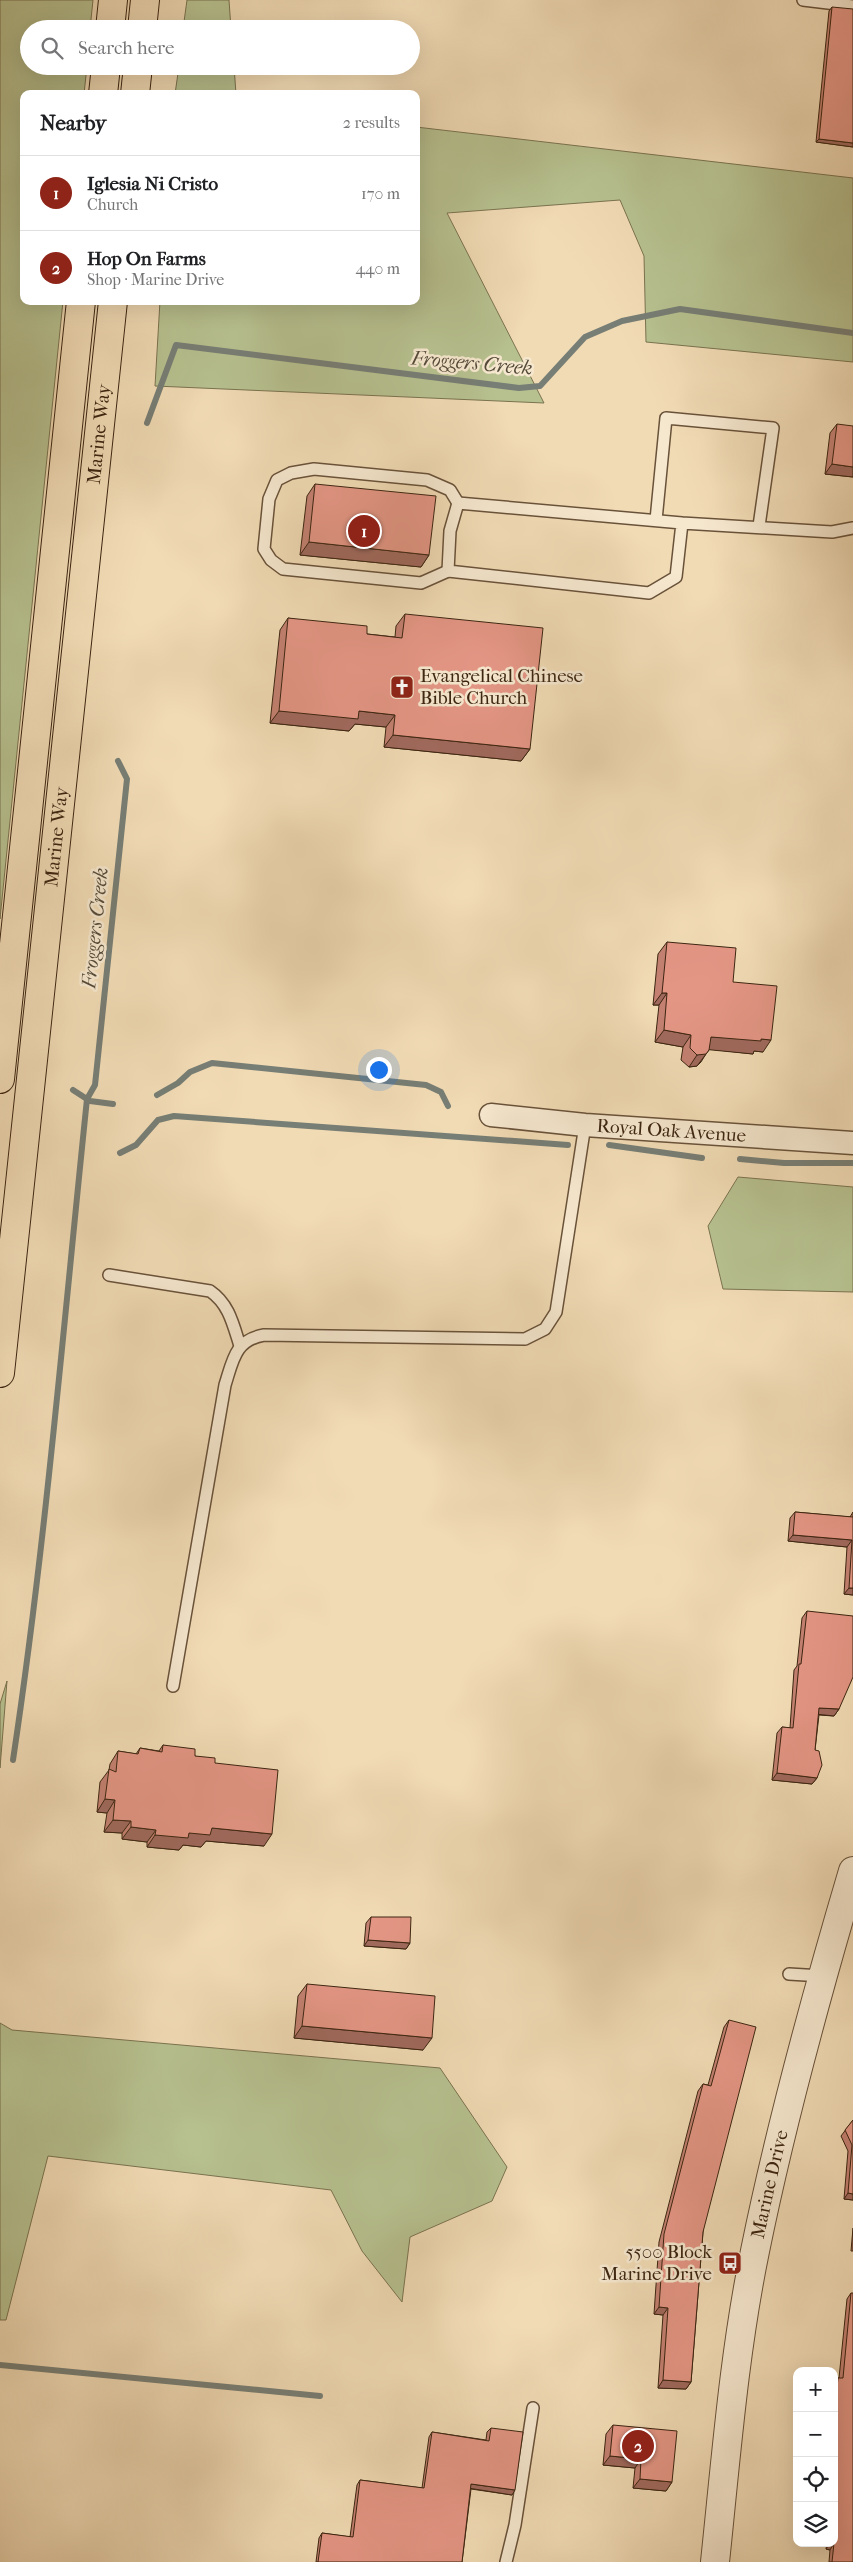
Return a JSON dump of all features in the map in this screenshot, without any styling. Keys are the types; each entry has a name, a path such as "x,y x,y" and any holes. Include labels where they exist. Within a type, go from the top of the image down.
{"main road":[{"path":"111,20 113,0"},
{"path":"143,20 145,0"},
{"path":"103,90 105,75"},
{"path":"135,90 137,75"},
{"name":"Marine Way","path":"0,1079 82,305"},
{"name":"Marine Way","path":"0,1373 113,305"}],"street":[{"name":"Royal Oak Avenue","path":"491,1115 585,1125 853,1143"},
{"name":"Marine Drive","path":"715,2562 737,2366 755,2252 822,1976 853,1871"}],"lane":[{"path":"803,0 853,6"},
{"path":"656,520 666,418 773,428 759,526"},
{"path":"448,570 450,532 458,503 450,490 427,480 314,469 291,473 277,480 269,499 264,549 272,560 283,569 421,583 448,570 649,593 676,577 682,523"},
{"path":"458,503 682,523 759,526 832,532 853,528"},
{"path":"173,1686 225,1386 240,1346 249,1337 264,1335 525,1339 545,1329 556,1312 585,1125"},
{"path":"109,1275 210,1291 221,1298 229,1311 240,1346"},
{"path":"789,1974 822,1976"},
{"path":"506,2562 515,2525 532,2408"}],"green space":[{"path":"0,0 93,0 91,20 20,20 20,75 86,75 84,90 20,90 20,305 63,305 0,919"},
{"path":"187,0 229,0 230,20 184,20"},
{"path":"178,75 235,75 236,90 176,90"},
{"path":"420,127 853,178 853,362 646,342 644,256 620,200 447,213 544,403 155,386 160,305 420,305"},
{"path":"738,1177 853,1187 853,1292 723,1289 708,1226"},
{"path":"7,1681 0,1768 0,1704"},
{"path":"0,2023 12,2030 440,2068 507,2167 492,2201 410,2237 402,2302 362,2251 331,2190 48,2156 6,2320 0,2320"}],"building":[{"path":"832,7 853,9 853,143 819,139"},
{"path":"837,424 853,426 853,467 832,464"},
{"path":"315,484 436,496 429,555 309,542"},
{"name":"Evangelical Chinese Bible Church","path":"405,614 543,628 530,749 393,735 395,715 359,711 358,719 279,711 288,618 367,626 367,634 402,638"},
{"path":"667,942 736,948 733,982 777,986 771,1040 711,1037 709,1050 706,1054 697,1055 690,1048 691,1035 664,1030 667,993 662,993"},
{"path":"795,1512 853,1517 853,1588 849,1588 852,1540 793,1535"},
{"path":"807,1611 853,1616 853,1677 839,1709 819,1708 815,1750 819,1751 822,1765 817,1778 777,1773 782,1727 793,1728 799,1664 801,1664"},
{"path":"163,1745 195,1749 195,1756 215,1758 215,1763 278,1770 272,1834 212,1828 210,1835 189,1833 188,1838 155,1835 156,1830 131,1827 131,1821 113,1820 115,1800 105,1799 109,1769 116,1772 118,1751 138,1754 140,1748 162,1752"},
{"path":"371,1917 411,1917 410,1943 368,1940"},
{"path":"307,1984 435,1996 432,2038 302,2026"},
{"path":"729,2020 756,2027 703,2232 691,2382 663,2380 668,2308 659,2307 664,2234 703,2084 711,2086"},
{"path":"853,2120 853,2194 848,2193 852,2145 845,2130"},
{"path":"851,2293 853,2293 853,2562 832,2562 834,2547 838,2547 838,2378 843,2378"},
{"path":"613,2425 677,2431 672,2482 640,2479 641,2459 610,2456"},
{"path":"491,2428 523,2432 515,2490 471,2484 462,2562 318,2562 322,2533 353,2537 360,2480 424,2488 432,2432 489,2441"}],"waterway":[{"name":"Froggers Creek","path":"147,423 176,345 519,388 540,386 585,337 622,321 680,309 853,333"},
{"path":"13,1760 45,1513 87,1099 95,1085 127,779 118,761"},
{"path":"157,1095 178,1083 190,1072 212,1063 426,1085 441,1092 448,1106"},
{"path":"73,1090 90,1101 113,1104"},
{"path":"120,1153 136,1145 158,1120 174,1116 568,1145"},
{"path":"609,1145 702,1158"},
{"path":"740,1159 784,1163 853,1163"},
{"path":"0,2365 320,2396"}],"place":[{"name":"Iglesia Ni Cristo","path":"364,531"},
{"name":"Evangelical Chinese Bible Church","path":"402,687"},
{"name":"5500 Block Marine Drive","path":"730,2263"},
{"name":"Hop On Farms","path":"638,2446"}]}
